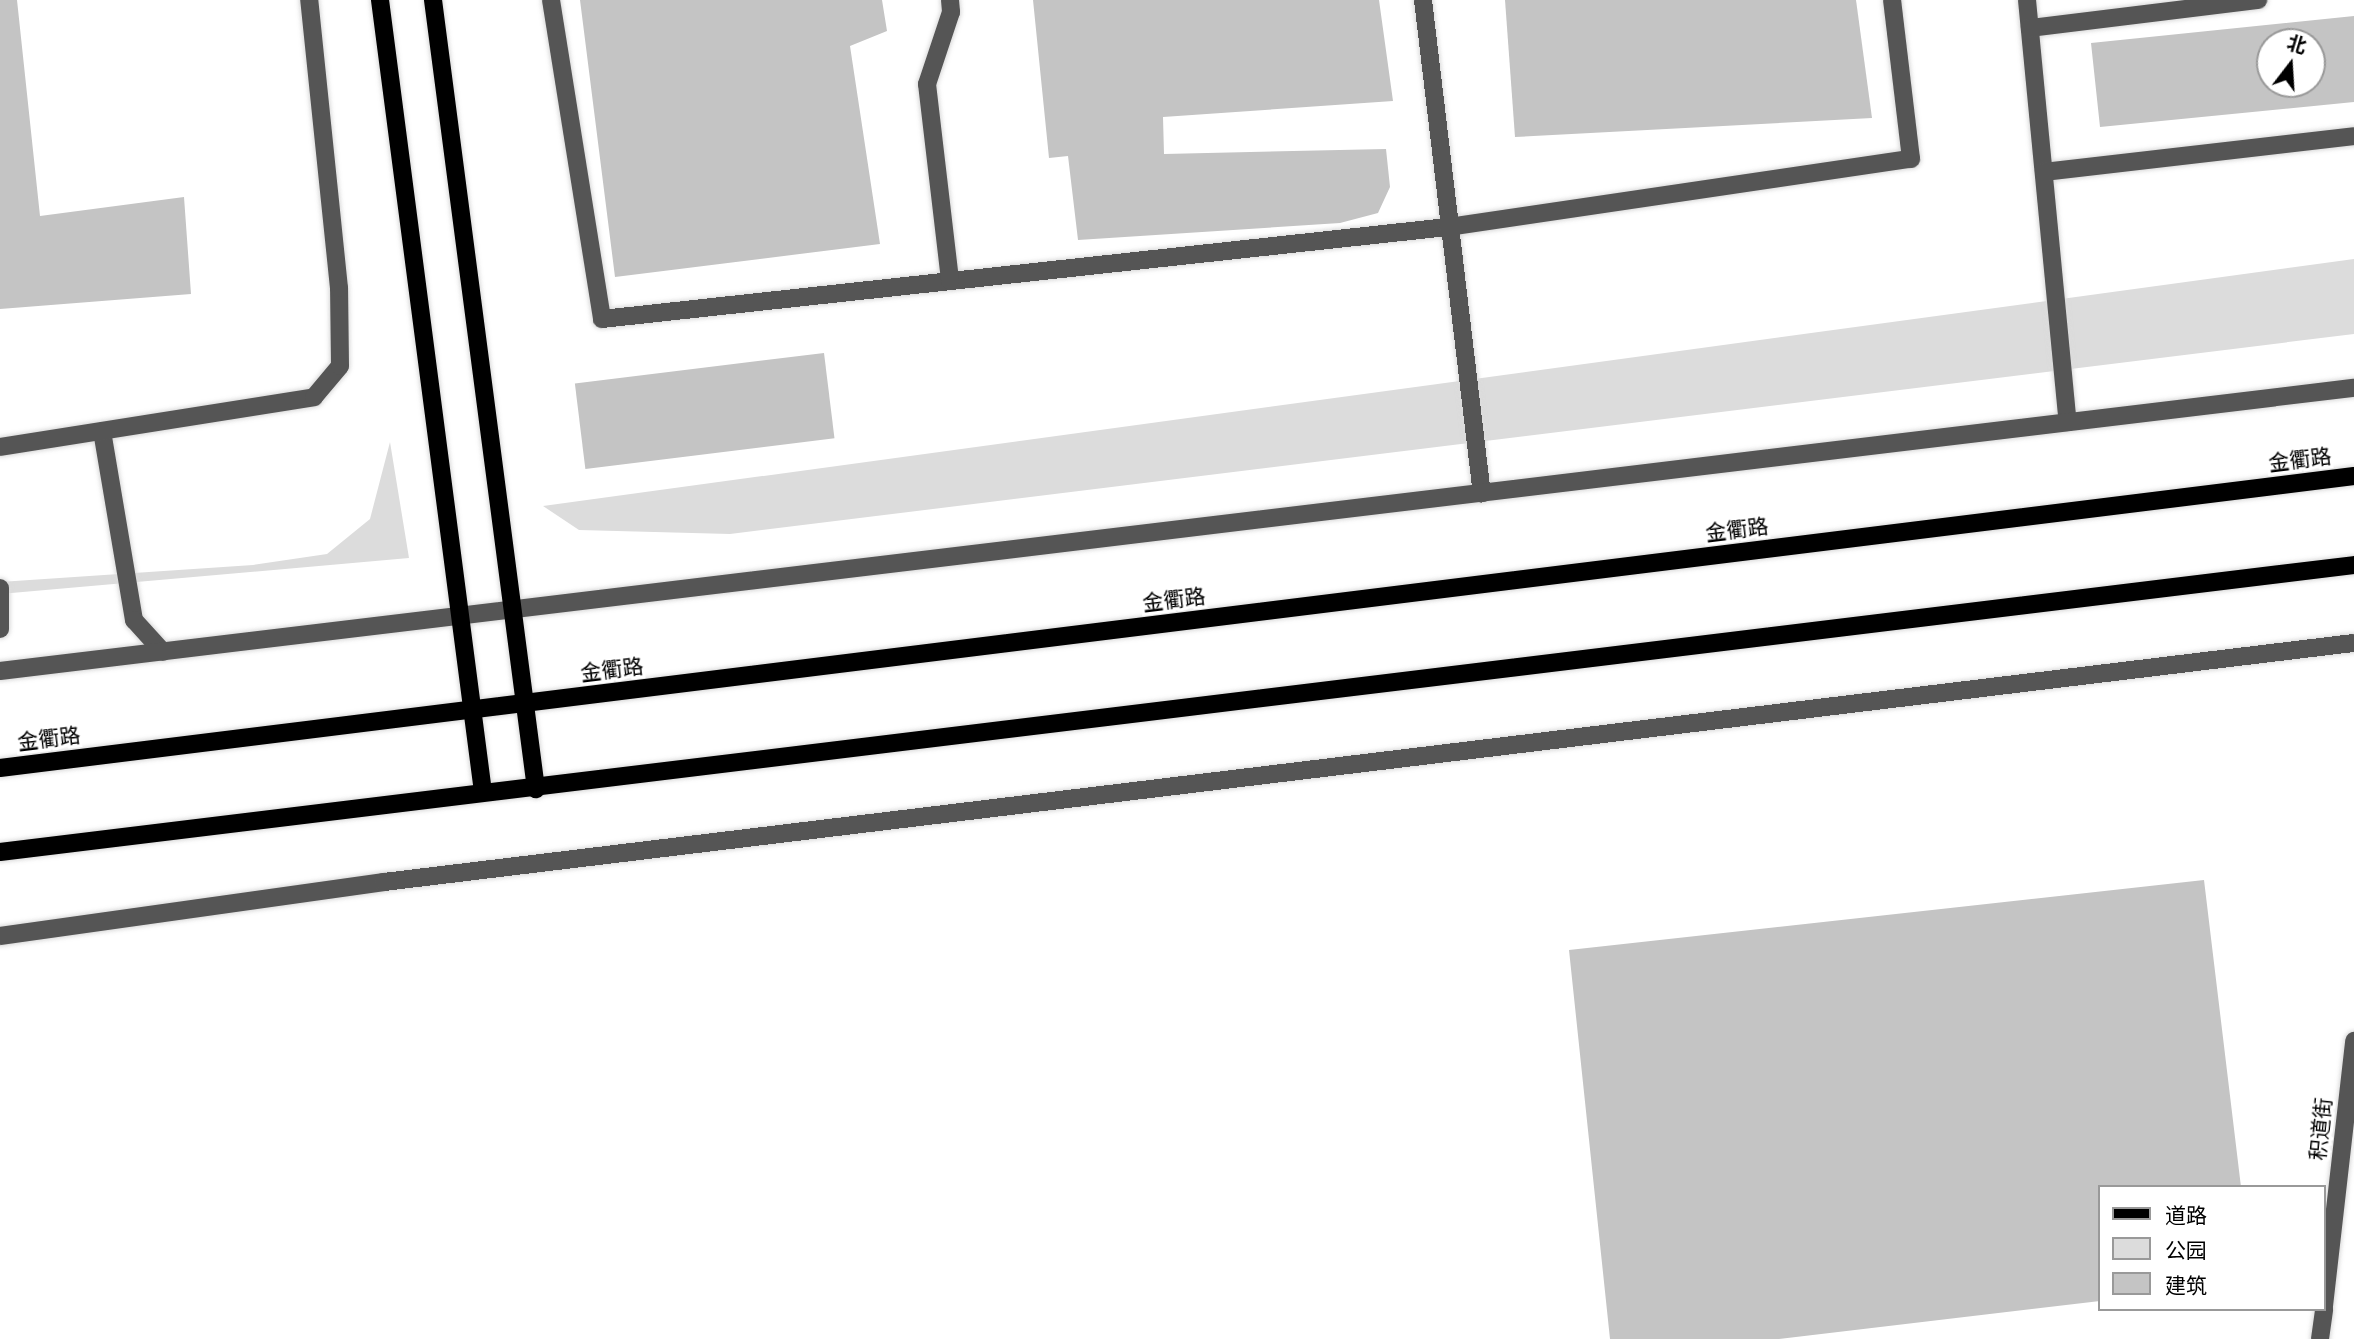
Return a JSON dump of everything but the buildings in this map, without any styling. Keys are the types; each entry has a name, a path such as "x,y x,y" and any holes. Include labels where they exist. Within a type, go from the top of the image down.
{"main road":[{"path":"380,0 483,792"},
{"path":"433,0 536,789"},
{"name":"金衢路","path":"0,768 2354,476"},
{"path":"0,852 483,792 536,789 2354,565"}],"street":[{"path":"0,447 314,397 340,366 339,288 309,0"},
{"path":"551,0 602,319 1448,227 1911,159 1892,0"},
{"path":"950,0 951,12 927,85 950,281"},
{"path":"1423,0 1448,227 1482,493"},
{"path":"2027,0 2068,422"},
{"path":"2030,28 2258,0"},
{"path":"2044,172 2354,136"},
{"path":"0,671 2354,388"},
{"path":"102,431 134,620 163,652"},
{"path":"0,588 0,629"},
{"path":"0,936 384,882 2354,643"},
{"name":"积道街","path":"2326,1289 2354,1041"},
{"name":"积道街","path":"2320,1339 2324,1311"}],"green space":[{"path":"2354,259 2354,334 730,534 579,530 543,506"},
{"path":"390,442 409,558 0,594 0,582 253,565 327,554 370,519"}]}
